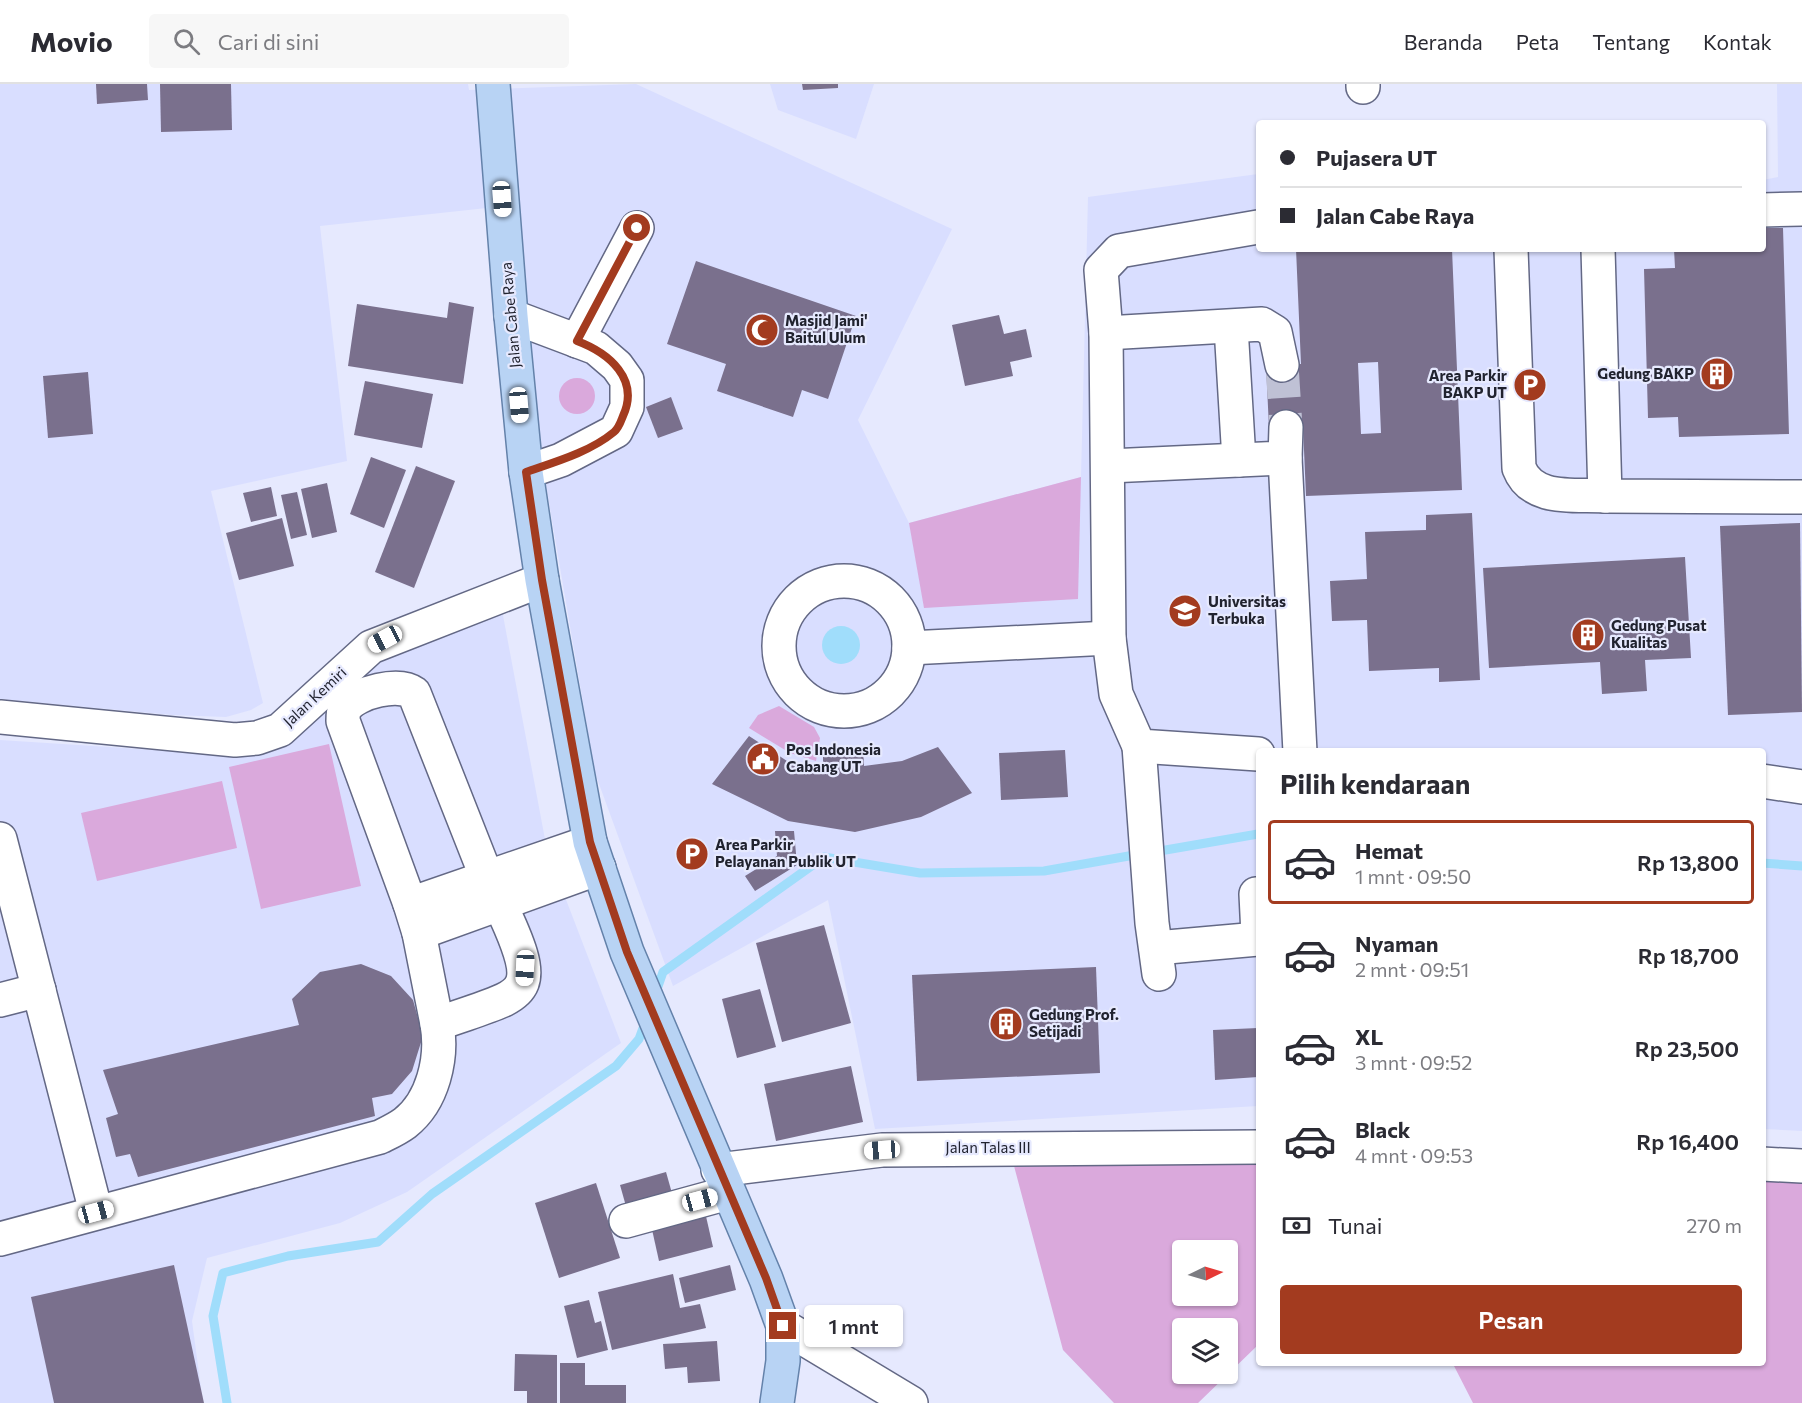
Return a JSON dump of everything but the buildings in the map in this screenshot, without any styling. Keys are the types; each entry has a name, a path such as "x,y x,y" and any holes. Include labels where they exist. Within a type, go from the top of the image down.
{"main road":[{"name":"Jalan Cabe Raya","path":"494,84 511,315 526,472 542,580 594,855 627,952 766,1278 783,1326 783,1360 777,1403"}],"street":[{"path":"1766,210 1802,208"},
{"path":"1256,227 1119,251 1101,270 1106,333 1109,466 1109,638 1116,694 1140,746 1142,804 1156,948 1256,937"},
{"path":"577,341 637,228"},
{"path":"1511,252 1519,468 1530,487 1541,492 1605,496 1802,496"},
{"path":"1598,252 1605,496"},
{"path":"511,315 597,348 617,366 627,380 627,407 616,431 561,460 526,472"},
{"path":"1106,333 1262,324 1275,332 1282,365"},
{"path":"1231,327 1239,460"},
{"path":"1109,466 1239,460 1286,443 1300,748"},
{"name":"Jalan Kemiri","path":"0,717 235,740 257,738 280,730 371,647 542,580"},
{"path":"909,648 1109,638"},
{"path":"0,1239 380,1137 405,1123 427,1098 437,1065 440,1038 437,1024 415,919 343,721 346,706 355,699 390,686 414,693 494,891 520,946 525,968 525,983 516,996 437,1024"},
{"path":"1140,746 1256,754"},
{"path":"1766,782 1802,787"},
{"path":"0,839 96,1212"},
{"path":"415,919 594,855"},
{"path":"0,1000 39,990"},
{"name":"Jalan Talas III","path":"626,1221 723,1181 842,1153 925,1148 1256,1148"},
{"path":"1766,1164 1802,1166"},
{"path":"783,1326 911,1403"}],"shaded area":[{"name":"Universitas Terbuka","path":"0,84 468,84 469,90 636,84 952,229 858,420 909,523 1081,477 1088,197 1256,174 1256,252 1766,252 1766,179 1778,177 1777,84 1802,84 1802,1131 1766,1129 1766,748 1256,748 1256,1106 875,1129 828,900 673,986 595,773 538,438 514,205 320,226 347,461 211,491 263,703 251,710 226,717 172,715 0,699"},
{"path":"770,84 874,84 856,139 778,110"},
{"path":"577,378 590,383 595,396 590,409 577,414 564,409 559,396 564,383"},
{"path":"1081,477 1078,599 924,608 909,523"},
{"path":"502,610 547,850 621,1043 407,1192 340,1223 207,1258 192,1321 203,1403 0,1403 0,740 249,756 299,736 381,661 464,623"},
{"path":"841,626 854,632 860,645 854,658 841,664 828,658 822,645 828,632"},
{"path":"779,706 814,727 820,738 816,761 790,753 749,728 758,715"},
{"path":"329,744 361,886 261,909 229,767"},
{"path":"222,781 237,848 97,881 81,813"},
{"path":"1010,1151 1256,1154 1256,1347 1238,1364 1238,1318 1172,1318 1172,1384 1218,1384 1198,1403 1114,1403 1063,1350"},
{"path":"1766,1162 1802,1165 1802,1403 1473,1403 1454,1366 1766,1366"}],"waterway":[{"path":"1154,852 1256,834"},
{"path":"655,995 663,972 824,857 920,873 1044,871 1140,854"},
{"path":"1766,863 1802,866"},
{"path":"227,1403 213,1316 223,1273 288,1256 378,1242 432,1194 616,1066 639,1039 646,1020"}],"tunnel":[{"path":"1282,365 1286,427"}],"place":[{"name":"Masjid Jami' Baitul Ulum","path":"762,330"},
{"name":"Gedung BAKP","path":"1717,374"},
{"name":"Area Parkir BAKP UT","path":"1530,385"},
{"name":"Universitas Terbuka","path":"1185,611"},
{"name":"Gedung Pusat Kualitas","path":"1588,635"},
{"name":"Pos Indonesia Cabang UT","path":"763,759"},
{"name":"Area Parkir Pelayanan Publik UT","path":"692,854"},
{"name":"Gedung Prof. Setijadi","path":"1006,1024"}],"route":[{"path":"637,228 577,341 597,348 617,366 627,380 627,407 616,431 592,446 526,472 542,580 590,842 627,952 766,1278 783,1326"}]}
